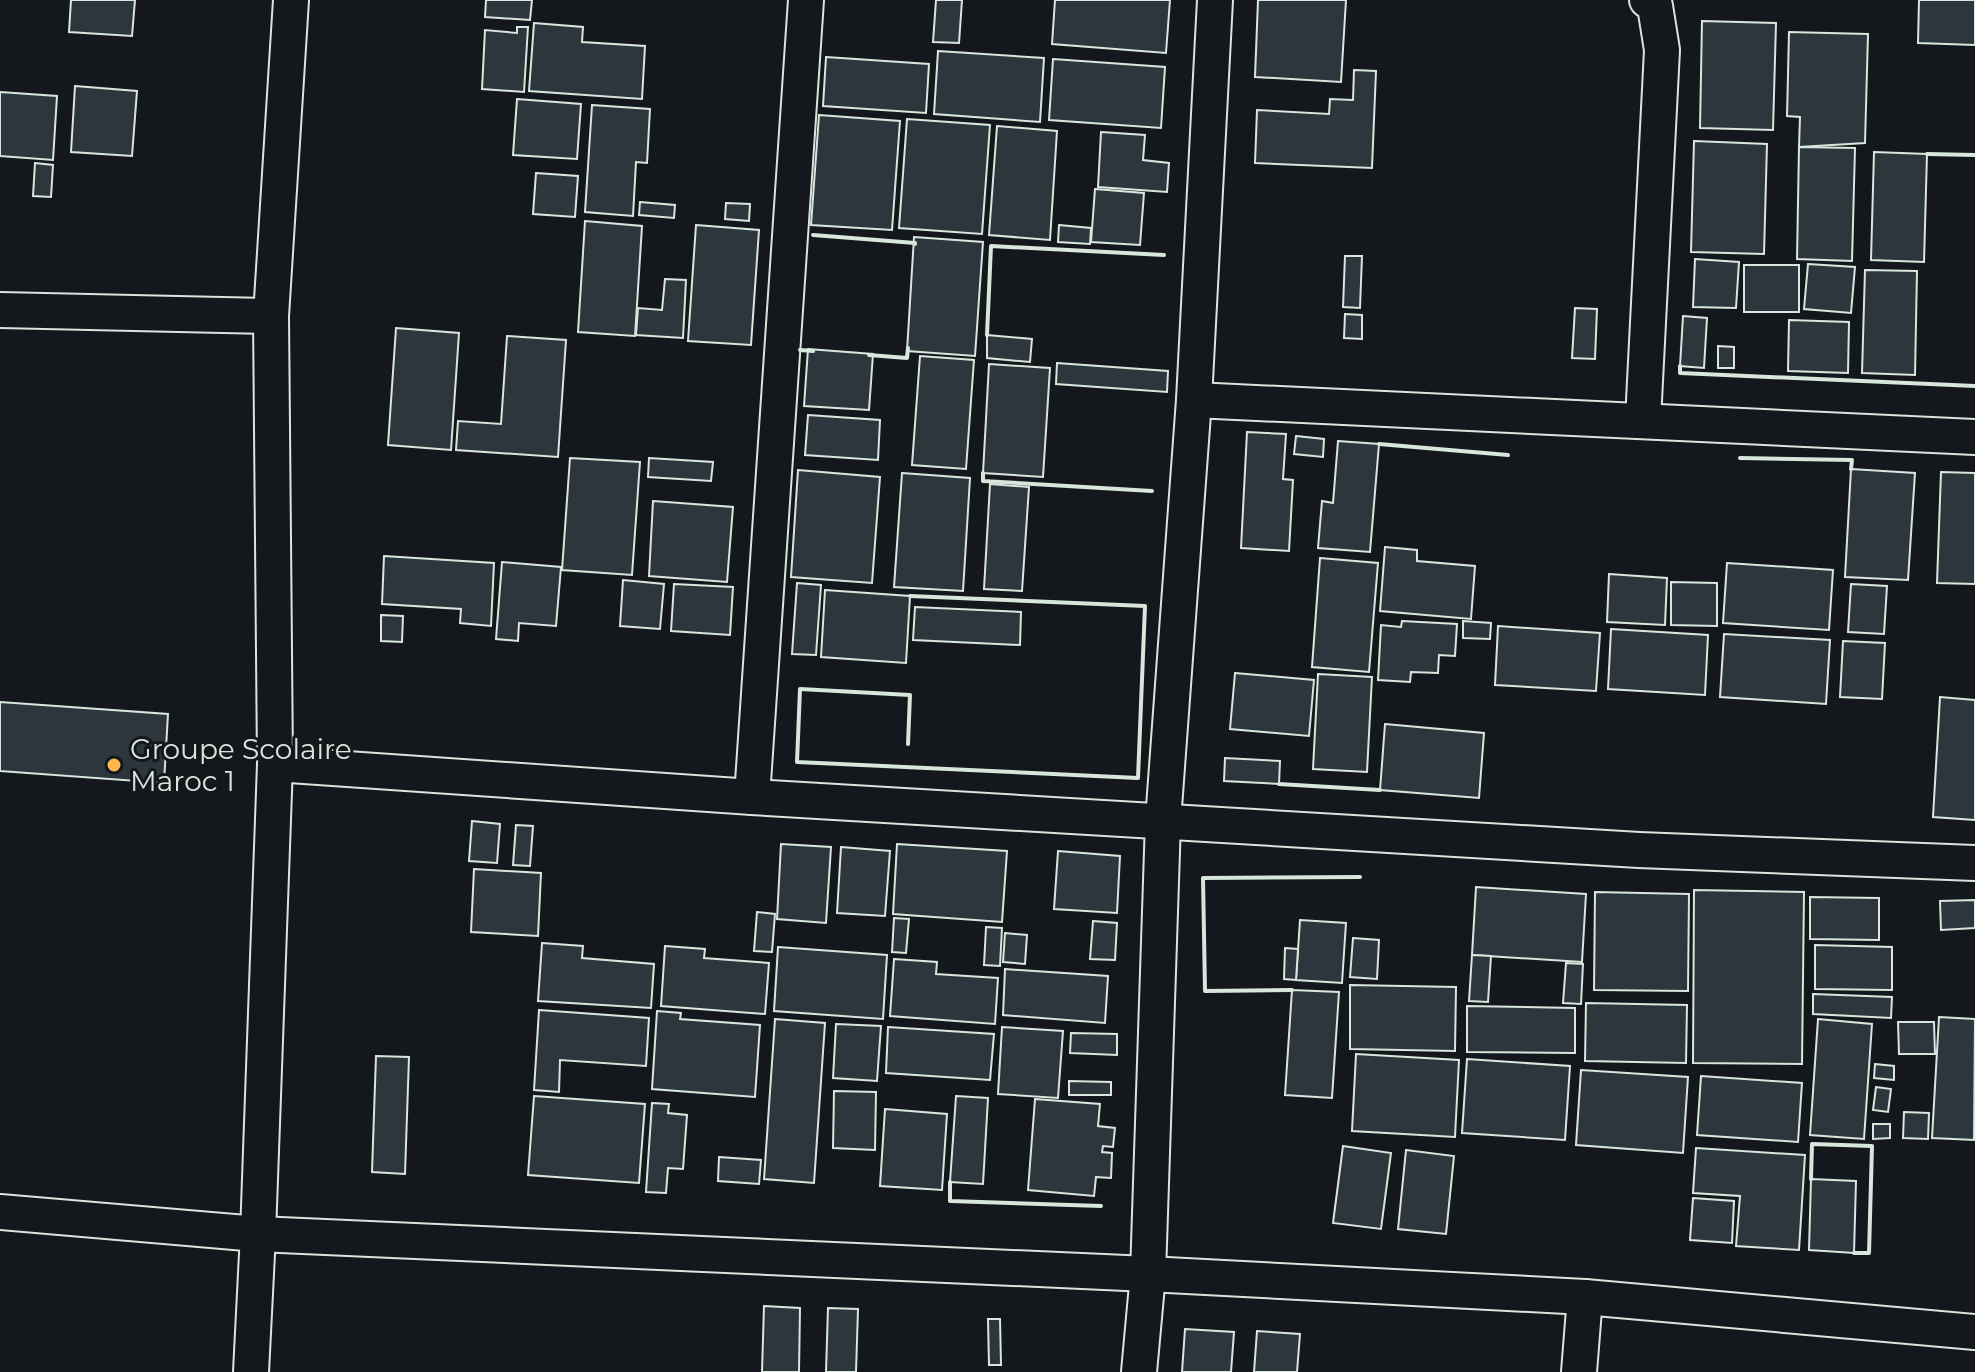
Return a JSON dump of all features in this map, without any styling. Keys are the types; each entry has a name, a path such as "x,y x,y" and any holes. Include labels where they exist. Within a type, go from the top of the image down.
{"street":[{"path":"251,1372 275,764 271,316 291,0"},
{"path":"752,797 806,0"},
{"path":"1139,1372 1148,1274 1163,821 1194,400 1215,0"},
{"path":"1643,420 1662,50 1655,6 1647,0"},
{"path":"0,310 271,316"},
{"path":"1194,400 1975,437"},
{"path":"275,764 752,797 1639,850 1975,863"},
{"path":"0,1212 258,1234 1585,1297 1975,1332"},
{"path":"1579,1372 1585,1297"}],"building":[{"path":"71,0 135,0 132,36 69,32"},
{"path":"486,0 532,0 530,20 485,17"},
{"path":"936,0 962,0 959,43 933,42"},
{"path":"1055,0 1170,0 1166,53 1052,44"},
{"path":"1258,0 1346,0 1341,82 1255,77"},
{"path":"1919,0 1975,0 1975,45 1918,43"},
{"path":"1702,21 1776,23 1773,130 1700,128"},
{"path":"534,23 583,27 582,42 645,46 642,99 529,91"},
{"path":"517,27 528,27 524,92 482,89 485,30 517,33"},
{"path":"1789,32 1868,34 1865,143 1799,147 1800,117 1787,116"},
{"path":"938,51 1044,58 1040,122 934,114"},
{"path":"826,57 929,64 926,113 823,106"},
{"path":"1053,59 1165,67 1161,128 1049,120"},
{"path":"1354,70 1376,71 1372,168 1255,163 1257,110 1329,114 1330,99 1353,100"},
{"path":"75,86 137,91 132,156 71,152"},
{"path":"0,92 57,96 53,160 0,156"},
{"path":"517,99 581,104 577,159 513,155"},
{"path":"592,105 650,109 647,163 636,162 633,216 585,212"},
{"path":"819,115 900,121 892,230 811,225"},
{"path":"907,119 990,125 982,234 899,228"},
{"path":"997,126 1057,131 1050,240 989,235"},
{"path":"1101,132 1145,135 1143,160 1169,163 1167,192 1098,187"},
{"path":"1694,141 1767,144 1764,254 1691,252"},
{"path":"1799,147 1855,148 1852,261 1797,259"},
{"path":"1874,152 1927,154 1924,262 1871,260"},
{"path":"35,163 53,165 51,197 33,196"},
{"path":"536,173 578,176 575,217 533,214"},
{"path":"1095,189 1144,193 1140,245 1091,242"},
{"path":"640,202 675,205 674,218 639,215"},
{"path":"726,203 750,204 749,221 725,219"},
{"path":"585,221 642,226 635,336 578,332"},
{"path":"696,225 759,230 751,345 688,341"},
{"path":"1059,225 1091,228 1090,244 1058,242"},
{"path":"914,237 983,242 975,356 907,351"},
{"path":"1345,256 1362,256 1360,308 1343,307"},
{"path":"1695,259 1739,262 1736,308 1693,307"},
{"path":"1808,264 1855,267 1851,313 1804,309"},
{"path":"1744,265 1799,265 1799,312 1744,312"},
{"path":"1865,270 1917,271 1915,375 1862,373"},
{"path":"665,279 686,280 683,338 636,335 638,308 662,310"},
{"path":"1575,308 1597,309 1595,359 1572,358"},
{"path":"1345,314 1362,315 1362,339 1344,338"},
{"path":"1683,316 1707,318 1704,368 1680,366"},
{"path":"1789,320 1849,322 1848,373 1788,371"},
{"path":"396,328 459,333 451,450 388,445"},
{"path":"987,335 1032,339 1030,362 987,358"},
{"path":"507,336 566,340 558,457 456,450 458,421 501,424"},
{"path":"1718,346 1734,347 1734,368 1718,368"},
{"path":"808,349 873,354 869,410 804,406"},
{"path":"920,356 974,360 966,469 912,465"},
{"path":"1057,363 1168,371 1167,392 1056,384"},
{"path":"989,364 1050,368 1043,477 983,473"},
{"path":"808,415 880,420 878,460 805,455"},
{"path":"1247,432 1286,434 1283,479 1293,480 1289,551 1241,548"},
{"path":"1296,436 1324,439 1323,457 1294,454"},
{"path":"1338,441 1379,444 1370,552 1318,548 1322,501 1333,503"},
{"path":"570,458 640,462 632,575 562,570"},
{"path":"649,458 713,462 711,481 648,477"},
{"path":"1851,469 1915,473 1908,580 1845,577"},
{"path":"798,470 880,477 872,583 791,577"},
{"path":"1941,472 1975,473 1975,584 1937,583"},
{"path":"902,473 970,478 963,591 894,587"},
{"path":"990,484 1029,487 1022,591 984,589"},
{"path":"653,501 733,507 727,582 649,576"},
{"path":"1385,547 1417,550 1417,561 1475,566 1471,619 1380,611"},
{"path":"384,556 494,563 491,626 460,623 461,609 382,604"},
{"path":"1320,558 1378,563 1369,672 1312,667"},
{"path":"502,562 561,567 556,626 519,623 518,641 496,639"},
{"path":"1727,563 1833,570 1829,630 1723,623"},
{"path":"1609,574 1667,578 1665,625 1607,622"},
{"path":"623,580 664,584 660,629 620,626"},
{"path":"1671,582 1717,583 1717,626 1671,625"},
{"path":"797,583 821,585 816,655 792,654"},
{"path":"674,584 733,587 730,635 671,631"},
{"path":"1851,584 1887,586 1884,634 1848,632"},
{"path":"825,590 910,596 906,663 821,657"},
{"path":"915,607 1021,612 1020,645 913,640"},
{"path":"381,615 403,616 402,642 381,641"},
{"path":"1402,621 1457,624 1455,656 1439,655 1438,673 1411,672 1410,682 1378,680 1381,625 1401,627"},
{"path":"1463,621 1491,623 1490,639 1463,638"},
{"path":"1498,626 1600,633 1596,691 1495,685"},
{"path":"1611,629 1708,635 1705,695 1608,689"},
{"path":"1724,634 1830,640 1826,704 1720,697"},
{"path":"1843,641 1885,643 1882,699 1840,697"},
{"path":"1235,673 1314,680 1309,736 1230,729"},
{"path":"1318,674 1372,677 1367,772 1313,769"},
{"path":"1940,697 1975,700 1975,820 1933,817"},
{"path":"0,702 168,714 164,783 0,771"},
{"path":"1385,724 1484,733 1479,798 1380,790"},
{"path":"1225,758 1280,761 1279,784 1224,781"},
{"path":"472,821 500,824 497,863 469,861"},
{"path":"516,825 533,826 530,866 513,865"},
{"path":"781,844 831,847 826,923 777,919"},
{"path":"897,844 1007,851 1002,922 893,914"},
{"path":"841,847 890,851 885,916 837,913"},
{"path":"1058,851 1120,856 1117,913 1054,909"},
{"path":"474,869 541,873 538,936 471,932"},
{"path":"1476,887 1586,894 1582,962 1472,955"},
{"path":"1694,890 1804,892 1802,1064 1693,1063"},
{"path":"1595,892 1689,894 1688,991 1594,990"},
{"path":"1810,897 1879,898 1879,940 1810,939"},
{"path":"1975,900 1975,928 1941,930 1940,901"},
{"path":"757,912 775,914 772,952 754,951"},
{"path":"894,918 909,919 906,953 892,952"},
{"path":"1300,920 1346,923 1342,983 1296,980"},
{"path":"1093,921 1117,923 1115,960 1090,959"},
{"path":"986,927 1002,928 1000,966 984,965"},
{"path":"1005,933 1027,935 1025,964 1003,962"},
{"path":"1353,938 1379,940 1377,979 1350,977"},
{"path":"542,943 583,946 582,958 654,964 651,1008 538,1001"},
{"path":"1815,945 1892,947 1892,990 1815,989"},
{"path":"665,946 705,949 704,958 769,963 765,1014 661,1006"},
{"path":"778,947 887,955 883,1019 774,1011"},
{"path":"1285,948 1298,949 1296,980 1284,979"},
{"path":"1472,955 1491,956 1488,1002 1469,1001"},
{"path":"894,959 937,962 936,974 998,978 995,1024 890,1016"},
{"path":"1566,963 1583,964 1581,1004 1563,1003"},
{"path":"1005,969 1108,976 1105,1023 1003,1015"},
{"path":"1350,985 1456,987 1455,1051 1350,1049"},
{"path":"1292,990 1339,992 1332,1098 1285,1095"},
{"path":"1813,994 1892,997 1891,1018 1813,1014"},
{"path":"1586,1003 1687,1005 1686,1063 1585,1061"},
{"path":"1467,1006 1575,1008 1575,1053 1467,1052"},
{"path":"539,1010 649,1018 646,1066 560,1060 559,1092 534,1090"},
{"path":"657,1011 681,1013 680,1019 760,1025 755,1097 652,1089"},
{"path":"1939,1017 1975,1019 1974,1140 1932,1138"},
{"path":"775,1019 825,1023 814,1183 764,1179"},
{"path":"1818,1019 1872,1024 1864,1139 1810,1135"},
{"path":"1898,1022 1934,1022 1935,1054 1899,1054"},
{"path":"836,1024 881,1026 877,1081 833,1078"},
{"path":"888,1027 994,1034 990,1080 886,1073"},
{"path":"1002,1027 1063,1031 1058,1098 998,1094"},
{"path":"1071,1033 1117,1034 1117,1055 1070,1053"},
{"path":"1356,1054 1459,1060 1455,1137 1352,1131"},
{"path":"376,1056 409,1057 405,1174 372,1172"},
{"path":"1467,1059 1570,1066 1565,1140 1462,1133"},
{"path":"1875,1064 1894,1066 1894,1080 1874,1078"},
{"path":"1581,1070 1688,1077 1683,1153 1576,1145"},
{"path":"1701,1076 1802,1083 1798,1142 1697,1135"},
{"path":"1069,1081 1111,1082 1111,1095 1069,1095"},
{"path":"1876,1087 1891,1089 1888,1112 1873,1110"},
{"path":"834,1091 876,1092 875,1150 833,1148"},
{"path":"534,1096 645,1104 639,1183 528,1175"},
{"path":"956,1096 988,1098 983,1184 950,1182"},
{"path":"1035,1099 1100,1104 1098,1126 1115,1128 1113,1147 1103,1146 1102,1152 1112,1153 1111,1178 1096,1177 1094,1196 1028,1190"},
{"path":"652,1103 669,1104 668,1113 687,1115 683,1169 668,1168 666,1193 646,1192"},
{"path":"885,1109 947,1114 942,1190 880,1186"},
{"path":"1904,1112 1929,1113 1928,1139 1903,1138"},
{"path":"1873,1124 1890,1124 1890,1138 1873,1139"},
{"path":"1343,1146 1391,1153 1381,1229 1333,1223"},
{"path":"1696,1148 1805,1155 1799,1250 1736,1246 1740,1196 1693,1193"},
{"path":"1406,1150 1454,1156 1446,1234 1398,1229"},
{"path":"719,1157 761,1160 759,1184 718,1181"},
{"path":"1811,1179 1856,1181 1854,1253 1809,1250"},
{"path":"1693,1198 1734,1201 1732,1243 1690,1240"},
{"path":"764,1306 800,1308 799,1372 762,1372"},
{"path":"828,1308 858,1309 856,1372 826,1372"},
{"path":"988,1319 1000,1319 1001,1365 989,1365"},
{"path":"1185,1329 1234,1332 1231,1372 1182,1372"},
{"path":"1257,1331 1300,1334 1297,1372 1254,1372"}],"wall":[{"path":"1927,154 1975,155"},
{"path":"813,235 915,244"},
{"path":"987,335 991,246 1164,255"},
{"path":"869,355 907,358 908,348"},
{"path":"800,350 813,351"},
{"path":"1680,366 1680,373 1975,386"},
{"path":"1379,444 1508,455"},
{"path":"1740,458 1852,460 1851,469"},
{"path":"983,473 983,481 1152,491"},
{"path":"908,744 910,695 800,689 797,762 1138,778 1145,606 910,596"},
{"path":"1279,784 1380,790"},
{"path":"1292,990 1205,991 1203,878 1360,877"},
{"path":"1811,1179 1812,1144 1872,1146 1869,1253 1854,1253"},
{"path":"950,1182 950,1201 1101,1206"}],"place":[{"name":"Groupe Scolaire Maroc 1","path":"114,765"}]}
